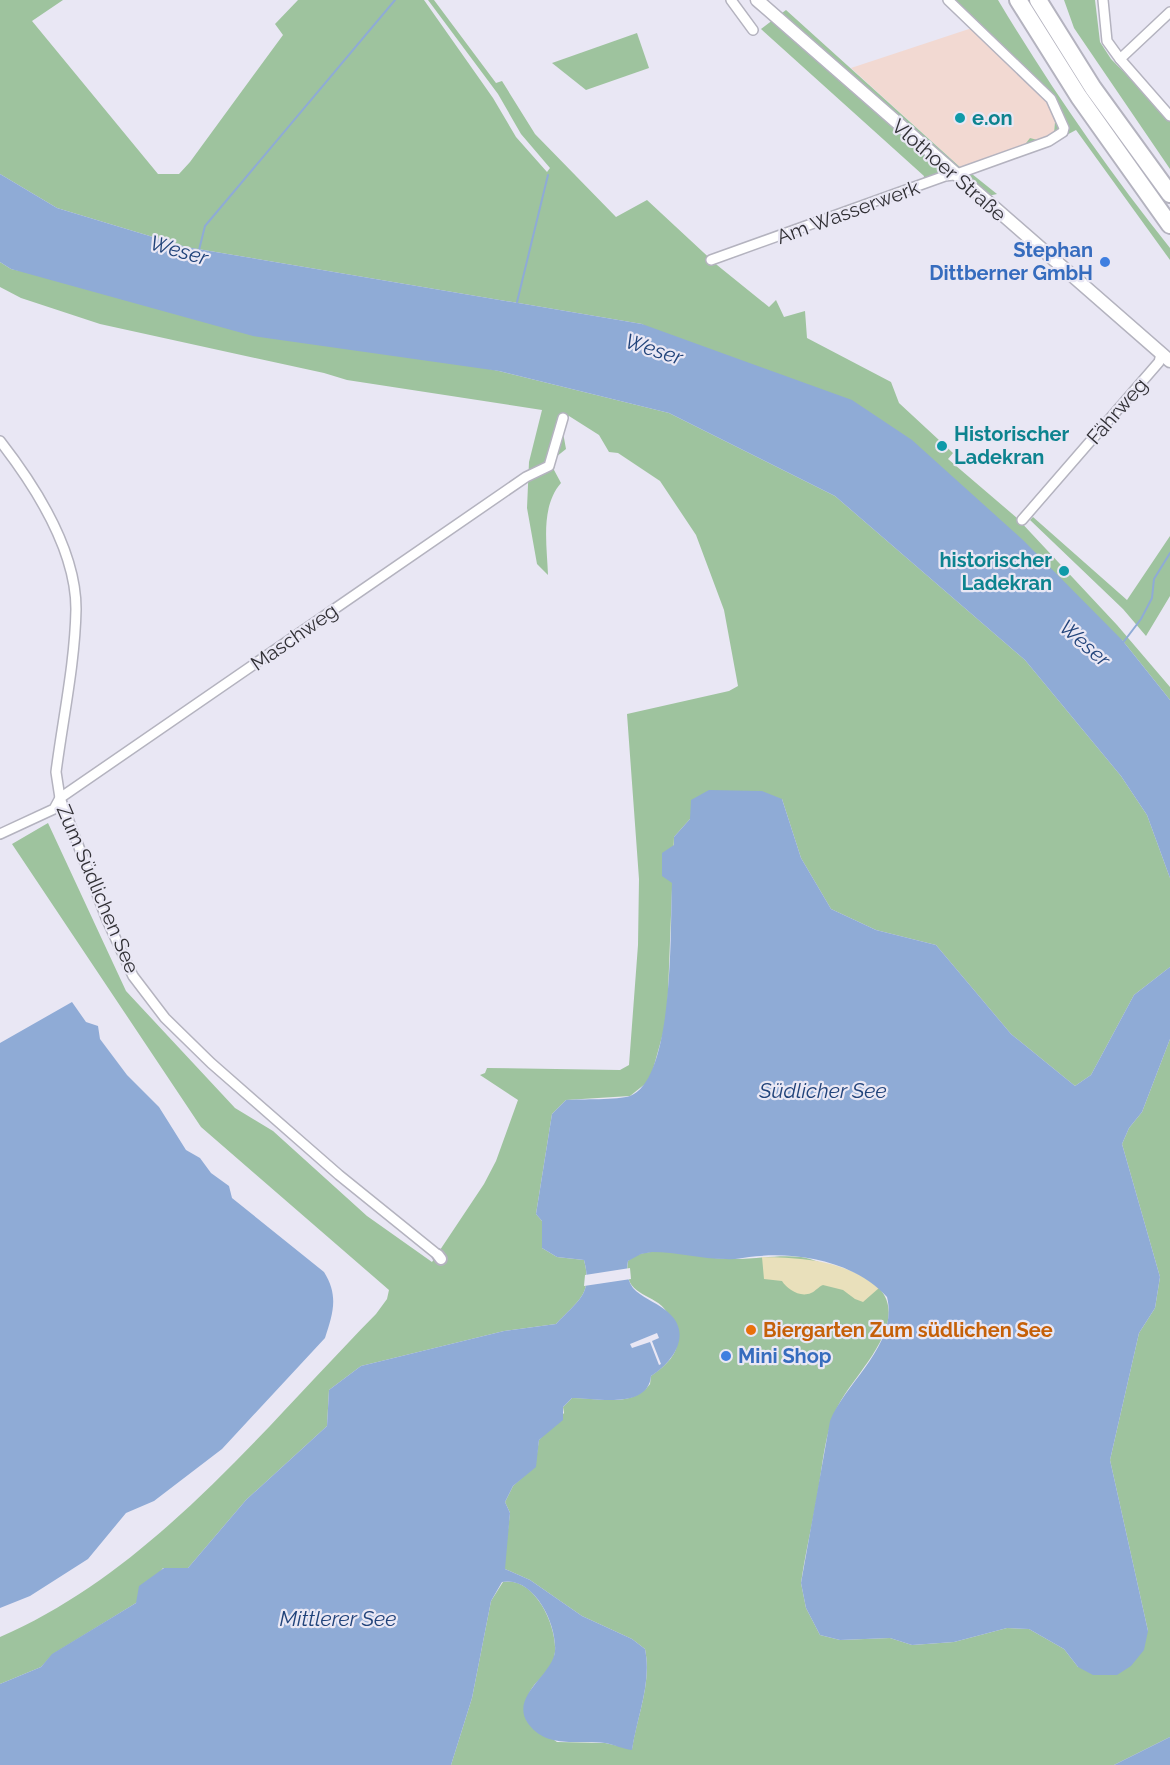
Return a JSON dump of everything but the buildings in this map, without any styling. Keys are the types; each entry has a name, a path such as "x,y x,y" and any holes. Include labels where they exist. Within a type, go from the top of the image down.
{"highway":[{"path":"1018,0 1078,97 1170,225"},
{"path":"1038,0 1093,88 1170,194"}],"main road":[{"name":"Vlothoer Straße","path":"757,0 954,176 1166,358"}],"street":[{"path":"731,0 753,30"},
{"name":"Am Wasserwerk","path":"711,260 945,176 954,176 1048,141 1063,132 1064,128 1051,99 948,0"},
{"path":"1103,0 1107,41 1170,116"},
{"path":"1120,59 1170,12"},
{"name":"Fährweg","path":"1022,520 1159,362 1166,358"},
{"name":"Maschweg","path":"0,834 54,809 60,798 526,477 549,466 562,418"},
{"name":"Zum Südlichen See","path":"0,441 33,484 57,534 72,578 76,608 56,772 60,798 103,909 133,976 165,1018 211,1063 339,1175 440,1257"}],"shaded area":[{"path":"972,28 1049,101 1055,122 1054,133 1041,141 961,168 851,68"}],"green space":[{"path":"0,0 63,0 32,21 158,174 179,174 283,35 275,24 298,0 424,0 493,98 516,137 547,172 550,168 521,134 498,94 428,0 434,0 496,83 502,81 535,134 616,217 647,200 717,265 769,307 776,300 784,317 805,311 807,338 891,382 899,403 953,453 948,459 1017,518 1117,625 1170,687 1170,700 1123,641 642,324 186,247 57,208 0,174"},
{"path":"943,0 998,0 1080,127 1170,248 1170,260 1076,130 1046,146 972,174 997,194 988,196 961,168 1023,147 1030,138 1041,141 1054,133 1055,122 1048,100"},
{"path":"1064,0 1095,0 1100,42 1111,59 1170,119 1170,169 1074,28"},
{"path":"786,10 961,168 934,176 941,183 753,249 923,181 924,176 761,29"},
{"path":"637,33 649,68 586,90 552,63"},
{"path":"0,262 11,269 499,371 669,413 835,496 1025,660 1121,776 1147,815 1170,878 1170,967 1134,995 1091,1075 1075,1086 1011,1034 936,945 876,930 831,909 801,858 782,799 690,819 674,837 667,1019 650,1080 630,1096 566,1100 552,1114 536,1214 542,1221 542,1248 557,1257 584,1260 587,1281 582,1296 556,1324 504,1331 361,1366 329,1390 327,1426 246,1500 188,1568 163,1568 136,1603 53,1654 41,1667 0,1684 0,1637 55,1609 107,1575 156,1536 247,1450 376,1314 387,1299 389,1290 201,1127 12,844 48,823 126,991 235,1108 273,1131 367,1216 432,1262 484,1184 496,1161 518,1100 480,1075 485,1073 487,1068 620,1070 629,1065 638,945 639,879 627,714 729,691 738,686 724,610 696,535 660,481 618,453 609,452 599,435 569,416 562,427 566,449 556,457 554,470 561,483 554,493 547,515 548,575 537,564 527,508 529,462 542,410 347,380 100,324 21,298 0,287"},
{"path":"1033,517 1127,600 1170,536 1170,596 1146,636 1123,609 1030,520"},
{"path":"1170,1039 1170,1737 1114,1765 451,1765 472,1698 491,1601 503,1582 514,1582 534,1594 548,1616 555,1641 553,1662 528,1696 527,1721 557,1742 605,1743 632,1749 647,1674 645,1649 632,1639 582,1616 530,1580 505,1569 510,1513 505,1502 513,1486 535,1466 539,1440 564,1413 563,1407 572,1398 614,1400 634,1396 650,1384 651,1376 673,1356 678,1341 673,1322 661,1305 634,1288 627,1273 628,1261 637,1255 649,1252 676,1252 727,1259 801,1257 829,1266 879,1288 887,1302 888,1317 885,1332 877,1348 839,1404 830,1426 825,1449 801,1583 806,1608 820,1635 840,1640 890,1638 912,1645 954,1642 1007,1628 1029,1629 1064,1649 1078,1667 1148,1631 1110,1460 1139,1333 1155,1308 1160,1277 1122,1144 1129,1128 1142,1112"}],"sand":[{"path":"762,1257 824,1262 852,1271 879,1288 863,1302 843,1290 823,1285 811,1293 798,1294 790,1290 782,1281 764,1279"}],"water":[{"name":"Weser","path":"0,174 57,208 186,247 642,324 852,400 912,440 1023,540 1123,641 1170,700 1170,878 1147,815 1121,776 1025,660 835,496 669,413 499,371 253,336 11,269 0,262"},
{"name":"Südlicher See","path":"709,790 762,791 782,799 801,858 831,909 876,930 936,945 1011,1034 1075,1086 1091,1075 1134,995 1170,967 1170,1039 1142,1112 1129,1128 1122,1144 1160,1277 1155,1308 1139,1333 1110,1460 1148,1631 1144,1650 1131,1666 1117,1675 1093,1675 1078,1667 1064,1649 1029,1629 1007,1628 954,1642 912,1645 890,1638 840,1640 820,1635 806,1608 801,1583 830,1421 878,1347 889,1314 887,1297 858,1275 823,1261 786,1256 707,1258 652,1252 641,1254 628,1261 628,1275 636,1291 664,1309 673,1318 680,1336 673,1354 667,1363 651,1376 648,1387 641,1394 619,1400 572,1398 563,1407 563,1420 539,1440 536,1467 513,1486 505,1502 510,1513 505,1569 530,1580 582,1616 632,1639 645,1649 647,1674 632,1750 605,1743 556,1741 539,1734 531,1727 524,1716 524,1706 532,1688 552,1660 555,1640 548,1616 533,1594 524,1586 514,1582 502,1582 491,1601 472,1698 451,1765 0,1765 0,1684 41,1667 52,1654 136,1603 139,1586 164,1568 188,1568 246,1500 327,1426 329,1390 361,1366 504,1331 556,1324 582,1296 587,1281 584,1260 557,1257 542,1248 542,1221 536,1214 552,1114 566,1100 630,1096 645,1084 655,1062 663,1032 670,965 672,883 662,876 662,853 674,845 674,837 690,819 691,800"},
{"path":"72,1002 86,1022 98,1026 100,1039 127,1075 159,1107 186,1150 200,1158 211,1173 229,1186 232,1198 324,1272 332,1289 333,1305 325,1338 222,1449 154,1501 126,1513 88,1559 30,1596 0,1608 0,1043"},
{"path":"1170,1737 1170,1765 1114,1765"}],"pier":[{"path":"630,1268 631,1279 584,1286 585,1275"},
{"path":"657,1333 659,1338 652,1341 661,1364 659,1365 650,1342 632,1348 630,1344"}],"waterway":[{"name":"Weser","path":"199,250 205,226 395,0"},
{"path":"517,302 548,175"},
{"path":"1122,644 1141,619 1152,598 1154,579 1170,553"}],"place":[{"name":"e.on","path":"960,118"},
{"name":"Stephan Dittberner GmbH","path":"1105,262"},
{"name":"Historischer Ladekran","path":"942,446"},
{"name":"historischer Ladekran","path":"1064,571"},
{"name":"Biergarten Zum südlichen See","path":"751,1330"},
{"name":"Mini Shop","path":"726,1356"}],"water label":[{"name":"Mittlerer See","path":"338,1618"}]}
